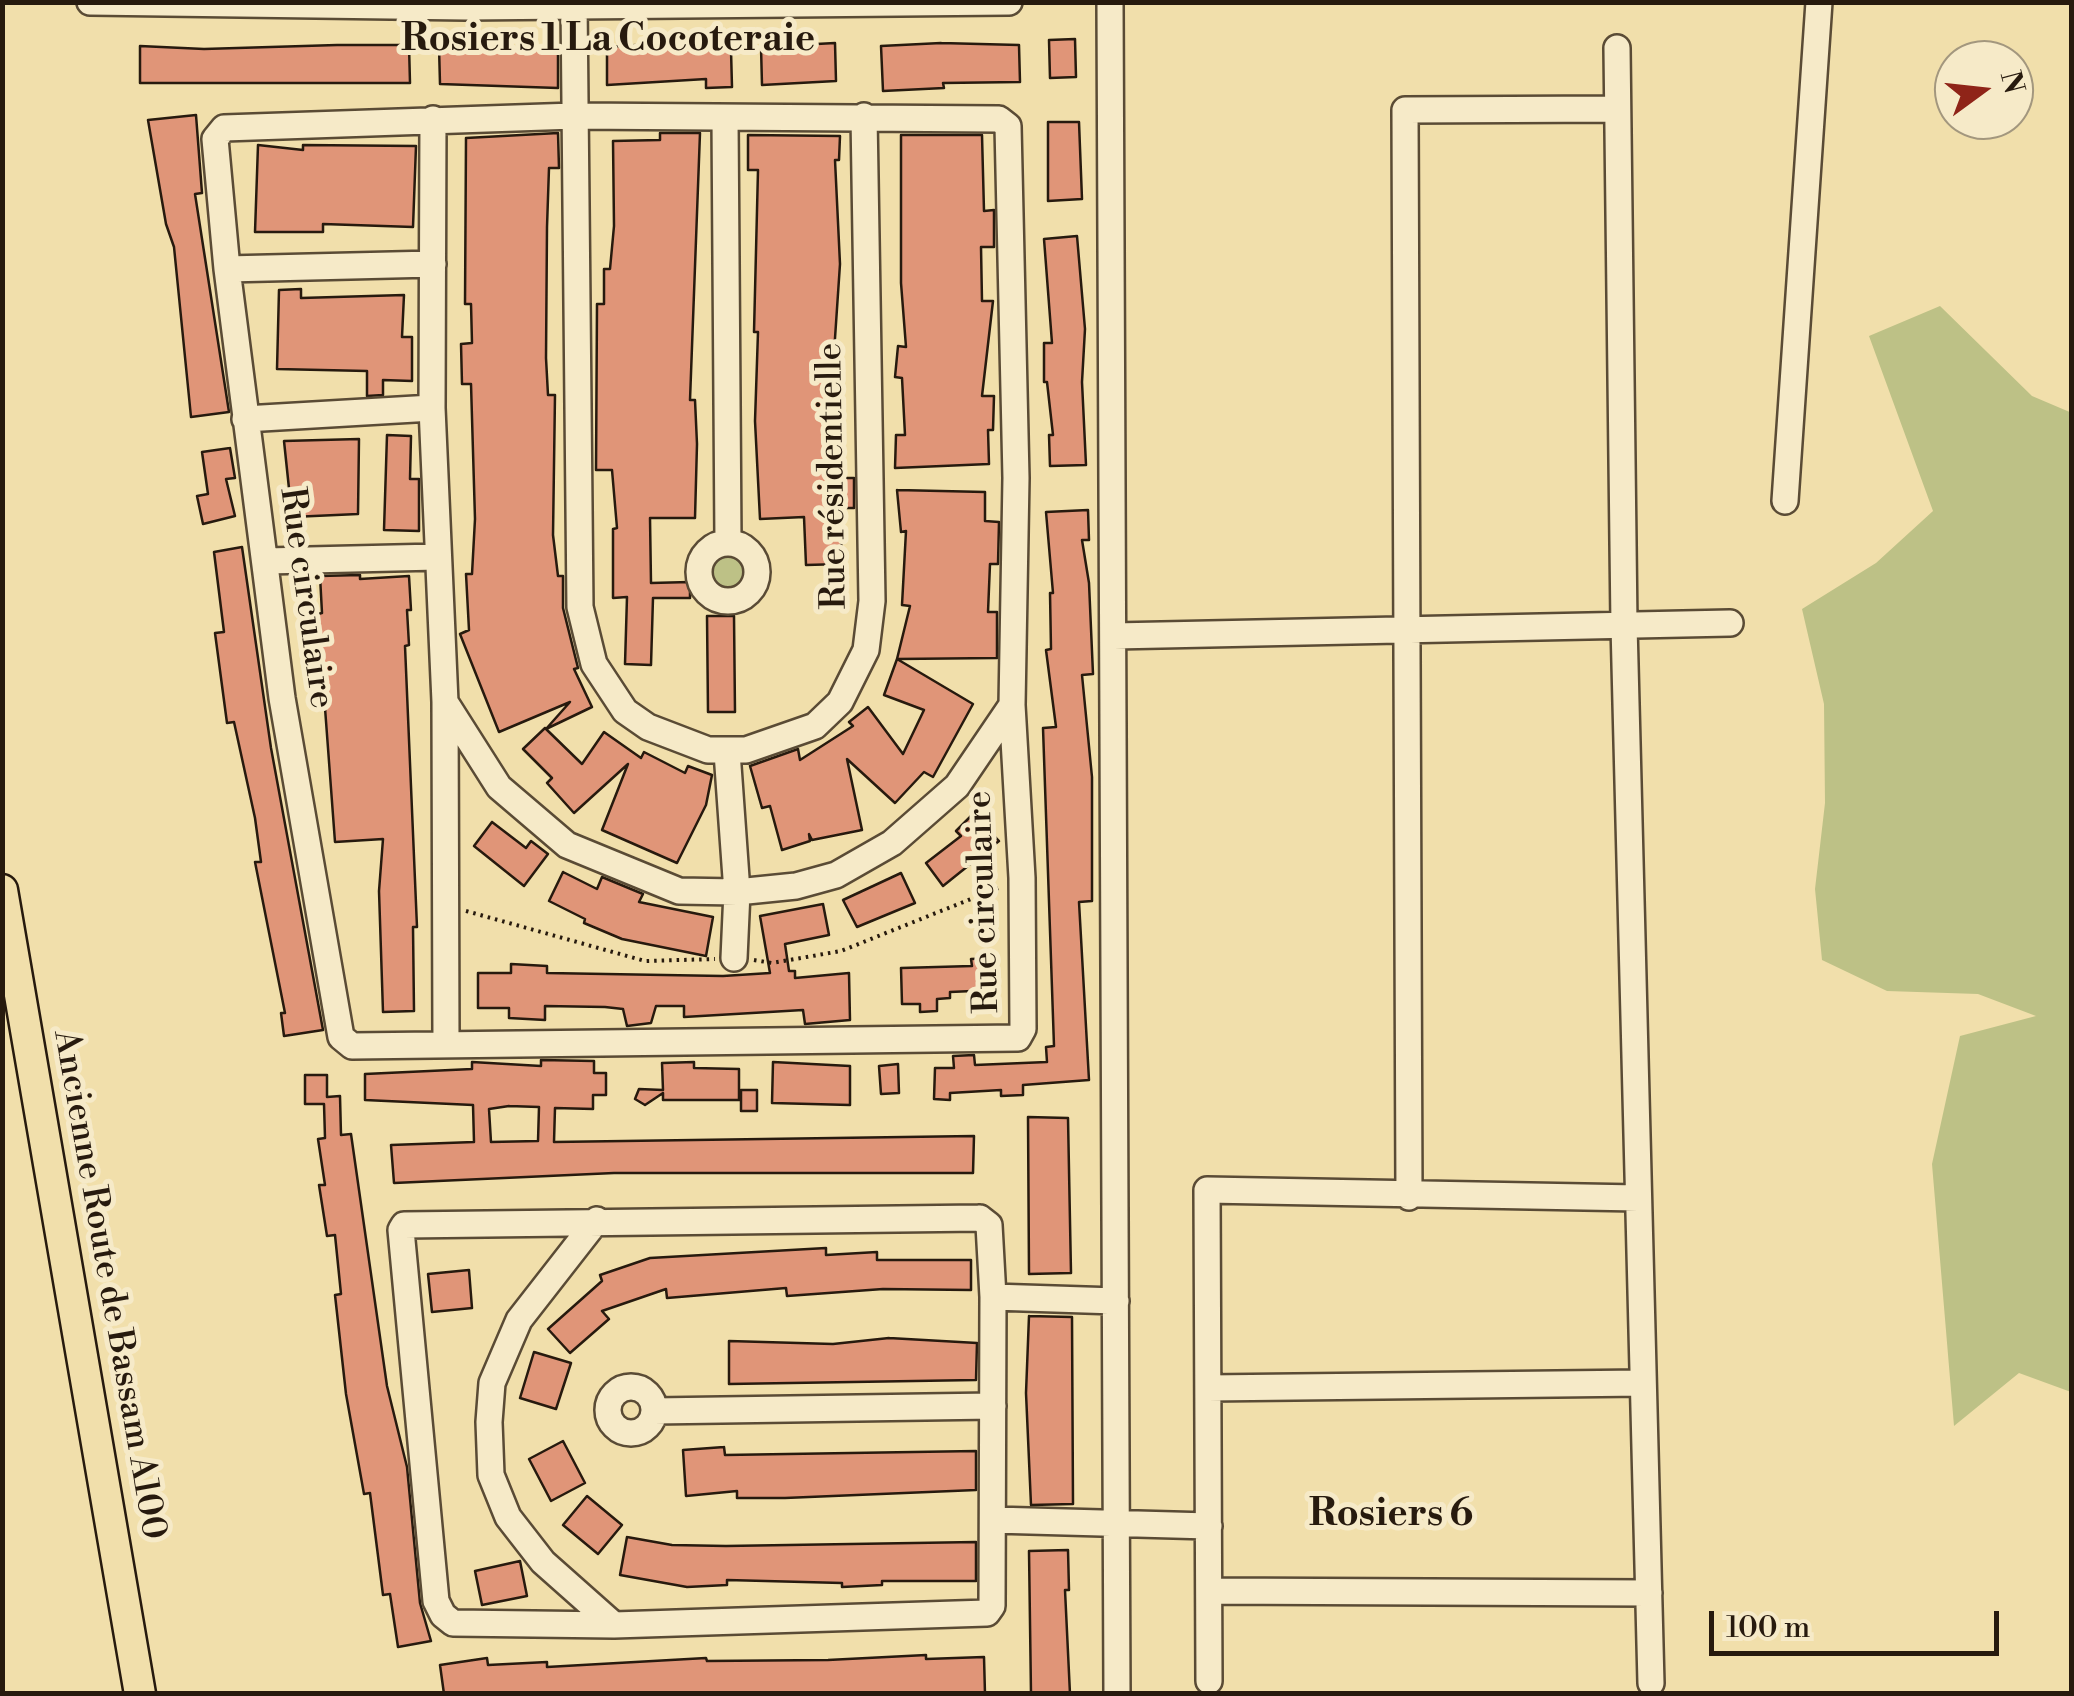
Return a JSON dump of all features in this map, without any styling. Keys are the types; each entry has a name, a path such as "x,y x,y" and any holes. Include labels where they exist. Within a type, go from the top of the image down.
{"main road":[{"name":"Ancienne Route de Bassam A100","path":"2,890 140,1694"}],"street":[{"path":"90,2 235,7 1008,2"},
{"path":"1110,2 1117,1694"},
{"path":"1785,501 1820,2"},
{"path":"574,4 580,607 594,664 625,710 648,727 689,745 727,752 737,892 734,958"},
{"path":"1617,48 1624,625 1651,1683"},
{"path":"1409,1197 1405,110 1618,109"},
{"name":"Rue résidentielle","path":"727,752 764,745 816,726 840,702 866,650 872,601 864,116"},
{"path":"725,118 728,542"},
{"name":"Rue circulaire","path":"725,118 999,118 1010,135 1016,478 1012,705 1022,878 1023,1029 1018,1038 352,1046 341,1037 282,698 227,269 215,139 219,131 432,119 725,118"},
{"path":"432,119 432,408 445,702 446,1044"},
{"path":"227,269 433,264"},
{"path":"245,419 432,408"},
{"path":"266,561 436,557"},
{"path":"1114,636 1730,623"},
{"path":"445,702 500,787 567,845 679,891 737,892 796,886 836,875 892,843 957,786 1012,705"},
{"path":"1209,1681 1207,1190 1409,1197 1638,1198"},
{"path":"980,1218 989,1226 994,1520 992,1606 987,1613 614,1624 454,1623 443,1616 436,1601 400,1230 410,1223 597,1220 980,1218"},
{"path":"597,1220 519,1320 492,1383 488,1422 491,1474 508,1517 543,1562 614,1624"},
{"path":"993,1297 1116,1302"},
{"path":"1208,1388 1644,1382"},
{"path":"654,1411 993,1406"},
{"path":"994,1520 1209,1526"},
{"path":"1209,1592 1649,1593"}],"green space":[{"path":"1940,306 2032,396 2072,413 2071,1392 2019,1373 1954,1426 1932,1164 1960,1036 2036,1016 1978,994 1887,991 1822,960 1815,889 1825,803 1824,704 1802,609 1876,563 1933,511 1869,336"},
{"path":"729,551 743,557 749,571 743,585 729,591 715,585 709,571 715,557"}],"building":[{"path":"1075,39 1076,77 1050,78 1049,40"},
{"path":"681,42 681,50 731,50 732,87 706,88 706,79 607,85 607,47"},
{"path":"835,43 836,81 762,85 761,47"},
{"path":"409,45 410,83 140,83 140,46 204,49"},
{"path":"1019,45 1020,82 943,83 944,88 883,91 881,46"},
{"path":"439,46 558,50 558,88 440,84"},
{"path":"196,115 202,193 195,194 229,412 191,417 174,247 166,224 148,120"},
{"path":"1048,122 1079,122 1082,199 1048,201"},
{"path":"558,133 559,168 549,168 547,227 546,358 548,395 555,395 553,535 558,576 563,576 563,608 578,668 574,669 592,707 546,729 570,702 499,732 460,634 469,630 466,574 472,574 475,519 471,384 462,384 461,344 472,343 471,304 465,304 466,138"},
{"path":"660,133 700,133 690,400 695,400 697,444 695,518 650,518 651,583 690,582 690,598 653,598 651,665 625,664 627,597 613,598 613,529 617,528 612,470 596,470 597,304 604,304 604,269 610,269 613,141 660,140"},
{"path":"748,135 840,136 839,160 835,160 840,264 834,353 841,354 836,436 841,436 841,478 854,478 854,508 840,508 842,564 806,565 804,517 760,519 755,421 758,332 754,332 758,170 748,170"},
{"path":"901,135 982,135 984,211 994,210 994,247 981,247 982,301 993,301 982,396 994,396 993,430 988,430 989,464 895,468 896,435 905,435 902,378 895,377 898,346 906,347 901,283"},
{"path":"258,145 303,150 303,145 416,146 413,227 323,224 323,232 255,232"},
{"path":"1077,236 1085,329 1082,382 1086,465 1050,466 1049,435 1053,435 1044,382 1044,343 1052,343 1044,239"},
{"path":"301,289 301,298 404,295 402,337 412,337 412,381 383,380 383,395 367,396 367,371 277,369 279,290"},
{"path":"387,435 411,436 410,479 419,479 419,531 384,530"},
{"path":"359,439 358,514 292,517 284,441"},
{"path":"230,448 235,478 226,479 235,516 203,524 197,496 208,494 202,452"},
{"path":"897,490 985,492 985,521 999,522 998,564 990,564 988,612 997,612 997,658 897,659 910,606 902,605 906,531 901,532"},
{"path":"1088,510 1089,540 1082,540 1089,583 1093,674 1082,675 1092,777 1092,901 1079,902 1089,1080 1023,1085 1023,1095 1001,1096 1001,1090 950,1093 950,1100 934,1099 935,1068 954,1068 953,1056 974,1055 975,1065 1047,1062 1046,1047 1054,1046 1043,728 1056,727 1046,650 1051,649 1053,593 1046,512"},
{"path":"242,547 271,748 323,1030 284,1036 281,1013 285,1013 255,862 261,862 255,818 234,722 227,723 215,633 224,632 214,552"},
{"path":"360,575 360,579 409,576 409,645 405,646 417,927 413,927 414,1011 383,1012 379,891 383,839 335,842 318,614 322,613 320,576"},
{"path":"707,616 734,616 735,712 708,712"},
{"path":"897,659 973,704 933,777 924,772 895,803 847,759 862,830 812,840 809,834 810,841 782,850 770,806 762,808 750,766 798,749 800,760 853,726 849,722 868,707 903,754 924,710 884,695"},
{"path":"545,728 582,764 604,732 641,758 644,752 685,773 688,766 712,775 706,805 677,863 602,830 628,764 574,813 547,783 552,778 523,749"},
{"path":"973,814 999,841 943,886 926,863 961,836 956,831"},
{"path":"492,822 526,848 531,841 548,854 524,886 474,846"},
{"path":"563,872 597,889 602,877 643,894 639,902 713,917 706,956 622,939 584,923 585,919 549,901"},
{"path":"901,873 915,903 857,927 843,900"},
{"path":"823,904 829,935 785,944 789,971 795,971 795,978 849,973 850,1020 805,1024 803,1010 684,1017 684,1006 656,1006 651,1023 627,1026 623,1009 545,1006 545,1020 509,1018 509,1008 478,1008 478,973 511,973 511,964 547,966 547,973 770,973 760,916"},
{"path":"993,958 995,990 950,992 950,998 937,999 937,1011 920,1012 920,1004 902,1004 901,968 972,966 971,959"},
{"path":"541,1060 594,1061 594,1073 606,1073 606,1095 593,1095 593,1109 555,1108 554,1142 974,1136 973,1173 614,1173 394,1183 391,1145 474,1142 473,1105 365,1100 365,1074 472,1069 472,1062 541,1066","holes":["539,1107 538,1141 491,1142 489,1109"]},
{"path":"694,1062 694,1068 739,1069 739,1100 663,1100 663,1093 645,1105 635,1099 639,1089 663,1090 662,1063"},
{"path":"773,1062 850,1066 850,1105 772,1103"},
{"path":"898,1064 899,1093 881,1094 879,1066"},
{"path":"305,1075 327,1075 327,1097 340,1096 341,1135 351,1134 387,1386 407,1467 420,1603 431,1641 398,1647 390,1594 383,1595 370,1493 364,1494 346,1394 335,1295 341,1294 335,1235 327,1236 319,1185 325,1185 318,1139 325,1138 324,1104 305,1104"},
{"path":"741,1090 757,1090 757,1111 741,1111"},
{"path":"1028,1117 1068,1118 1071,1273 1029,1274"},
{"path":"826,1248 826,1255 877,1252 877,1260 971,1260 971,1290 883,1289 787,1296 786,1288 667,1298 666,1289 602,1311 609,1319 570,1353 548,1329 602,1281 600,1275 650,1258"},
{"path":"469,1270 472,1308 432,1312 428,1274"},
{"path":"1029,1316 1072,1317 1073,1504 1031,1505 1026,1393"},
{"path":"889,1338 977,1343 976,1380 729,1384 729,1341 833,1344"},
{"path":"534,1352 571,1363 556,1409 520,1398"},
{"path":"563,1441 585,1483 551,1501 529,1459"},
{"path":"724,1447 725,1455 976,1451 976,1490 785,1498 737,1498 737,1491 686,1496 683,1450"},
{"path":"587,1496 622,1525 598,1554 563,1525"},
{"path":"627,1537 672,1545 726,1546 976,1542 976,1581 882,1581 882,1585 842,1587 842,1583 727,1580 727,1585 687,1587 620,1575"},
{"path":"1068,1550 1069,1590 1065,1590 1070,1694 1031,1694 1029,1551"},
{"path":"520,1561 527,1596 482,1605 475,1571"},
{"path":"926,1655 926,1659 984,1657 985,1694 444,1694 440,1665 487,1658 488,1665 547,1662 547,1667 706,1658 828,1660"}],"district":[{"name":"Rosiers 1 La Cocoteraie","path":"608,41"},
{"name":"Rosiers 6","path":"1391,1516"}]}
